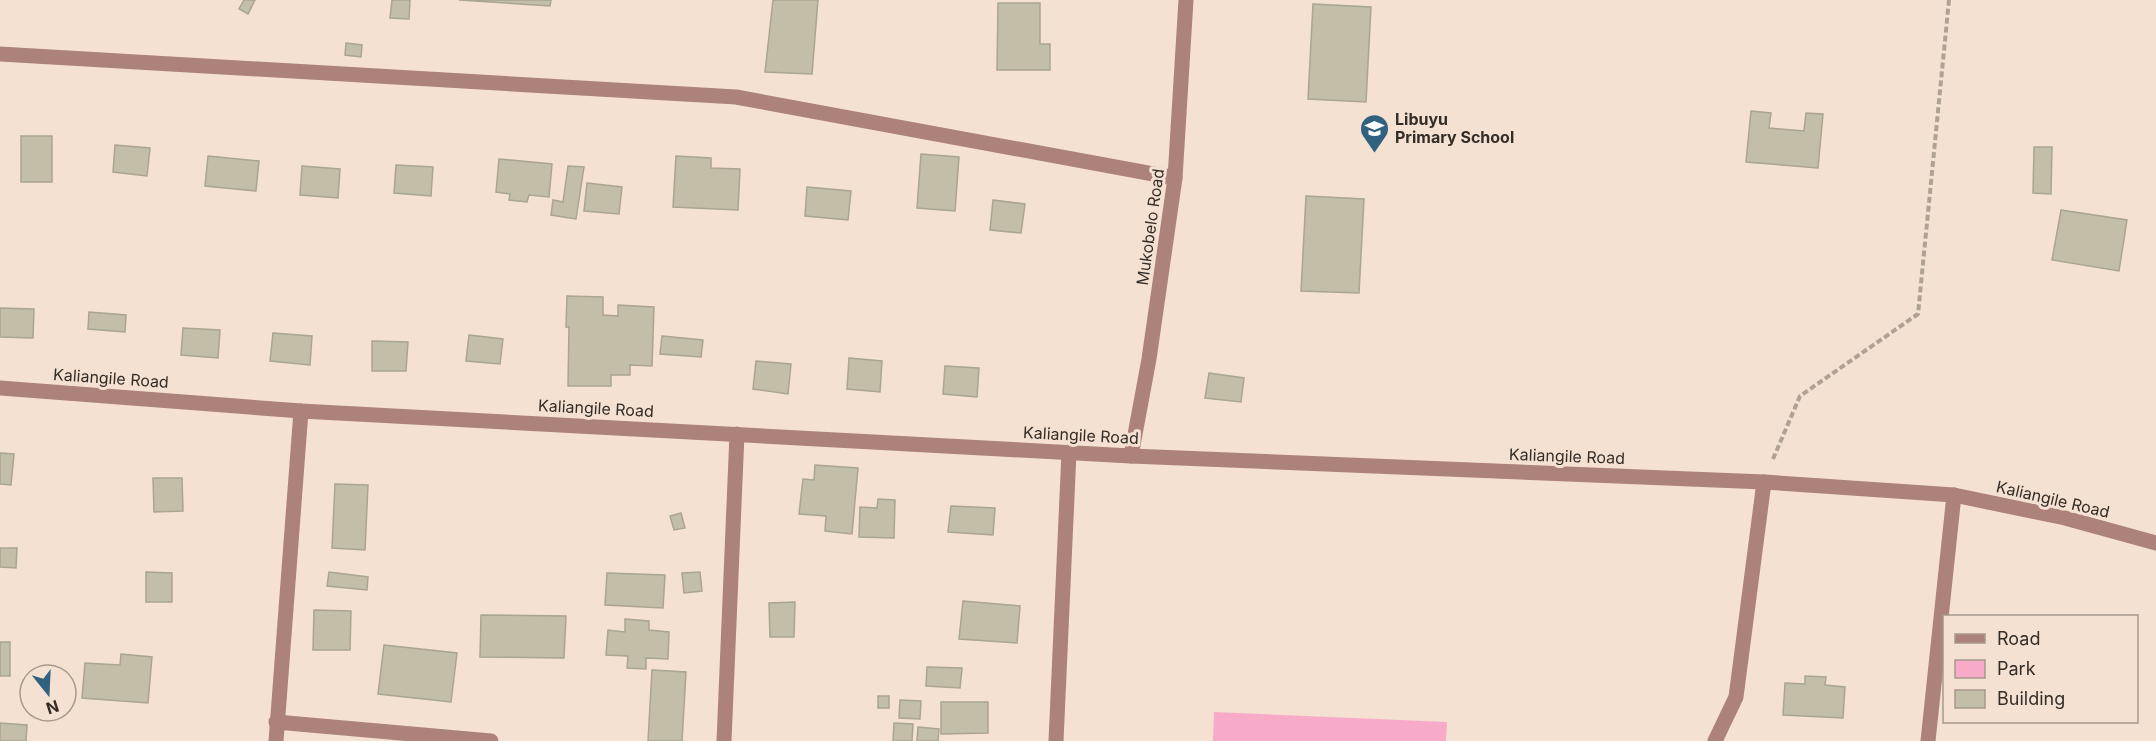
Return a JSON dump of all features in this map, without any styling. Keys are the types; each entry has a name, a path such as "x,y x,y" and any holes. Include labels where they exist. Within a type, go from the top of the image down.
{"street":[{"name":"Mukobelo Road","path":"1131,456 1149,359 1175,178 1186,0"},
{"path":"0,54 736,97 1175,178"},
{"name":"Kaliangile Road","path":"0,388 301,411 1131,456 1764,482 1954,495 2065,518 2156,543"},
{"path":"276,741 301,411"},
{"path":"724,741 737,434"},
{"path":"1056,741 1069,452"},
{"path":"1715,741 1736,697 1764,482"},
{"path":"1928,741 1954,495"},
{"path":"276,722 491,741"}],"path":[{"path":"1764,482 1800,396 1918,315 1949,0"}],"green space":[{"path":"1214,712 1447,722 1446,741 1213,741"}],"building":[{"path":"244,0 255,0 248,14 239,9"},
{"path":"392,0 410,0 409,19 390,18"},
{"path":"459,0 551,0 550,6"},
{"path":"773,0 818,0 812,74 765,72"},
{"path":"998,3 1040,3 1040,44 1050,44 1050,70 997,70"},
{"path":"1313,4 1371,7 1366,102 1308,99"},
{"path":"346,43 362,45 361,57 345,55"},
{"path":"1751,111 1771,113 1769,128 1804,131 1806,113 1823,114 1818,168 1746,162"},
{"path":"21,136 52,136 52,182 21,182"},
{"path":"115,145 150,148 147,176 113,172"},
{"path":"2034,147 2052,147 2051,194 2033,193"},
{"path":"921,154 959,157 955,211 917,208"},
{"path":"208,156 259,161 256,191 205,186"},
{"path":"676,156 711,158 711,168 740,169 738,210 673,207"},
{"path":"499,159 552,164 549,197 529,195 527,202 509,200 510,194 496,192"},
{"path":"396,165 433,167 431,196 394,193"},
{"path":"302,166 340,169 338,198 300,195"},
{"path":"568,166 584,167 576,219 551,215 553,200 563,202"},
{"path":"587,183 622,187 619,214 584,211"},
{"path":"807,187 851,191 848,220 805,216"},
{"path":"1306,196 1364,199 1359,293 1301,291"},
{"path":"993,200 1025,204 1021,233 990,230"},
{"path":"2061,210 2127,220 2119,271 2052,260"},
{"path":"567,296 603,297 603,315 618,316 618,305 654,307 652,366 630,365 630,375 611,375 611,386 568,386"},
{"path":"0,308 34,309 33,338 0,337"},
{"path":"89,312 126,315 125,332 88,329"},
{"path":"183,328 220,330 218,358 181,355"},
{"path":"273,333 312,336 310,365 270,361"},
{"path":"469,335 503,339 500,364 466,361"},
{"path":"662,336 703,340 701,357 660,354"},
{"path":"372,341 408,342 406,371 372,371"},
{"path":"849,358 882,361 880,392 847,389"},
{"path":"756,361 791,364 788,394 753,389"},
{"path":"945,366 979,368 977,397 943,394"},
{"path":"1209,373 1244,378 1241,402 1205,398"},
{"path":"0,453 14,454 11,485 0,484"},
{"path":"815,465 858,468 852,534 825,531 826,516 799,514 803,479 814,480"},
{"path":"153,478 182,478 183,511 154,512"},
{"path":"335,484 368,485 365,550 332,548"},
{"path":"878,499 895,500 894,538 859,537 860,507 877,508"},
{"path":"951,506 995,508 993,535 948,532"},
{"path":"681,513 685,528 674,530 670,516"},
{"path":"0,548 17,548 16,568 0,567"},
{"path":"146,572 172,573 172,602 146,602"},
{"path":"329,572 368,577 367,590 327,586"},
{"path":"700,572 702,591 684,593 682,573"},
{"path":"607,573 665,575 663,608 605,605"},
{"path":"963,601 1020,606 1017,643 959,639"},
{"path":"795,602 794,637 770,637 769,603"},
{"path":"314,610 351,611 350,650 313,650"},
{"path":"481,615 566,616 564,658 480,657"},
{"path":"625,619 649,621 649,630 669,632 668,659 646,658 646,669 627,668 628,656 606,655 608,630 625,632"},
{"path":"0,642 10,642 10,676 0,676"},
{"path":"384,645 457,653 451,702 378,694"},
{"path":"121,654 152,657 148,703 82,698 85,663 120,665"},
{"path":"927,667 962,668 960,688 926,686"},
{"path":"652,670 686,672 682,741 648,741"},
{"path":"1805,676 1826,677 1825,685 1845,687 1843,718 1783,715 1785,683 1805,684"},
{"path":"878,696 889,696 889,708 878,708"},
{"path":"900,700 921,701 920,719 899,718"},
{"path":"941,702 988,702 988,733 941,734"},
{"path":"0,723 27,725 26,741 0,741"},
{"path":"894,723 913,724 912,741 893,741"},
{"path":"918,727 939,729 938,741 917,741"}],"place":[{"name":"Libuyu Primary School","path":"1374,154"}]}
